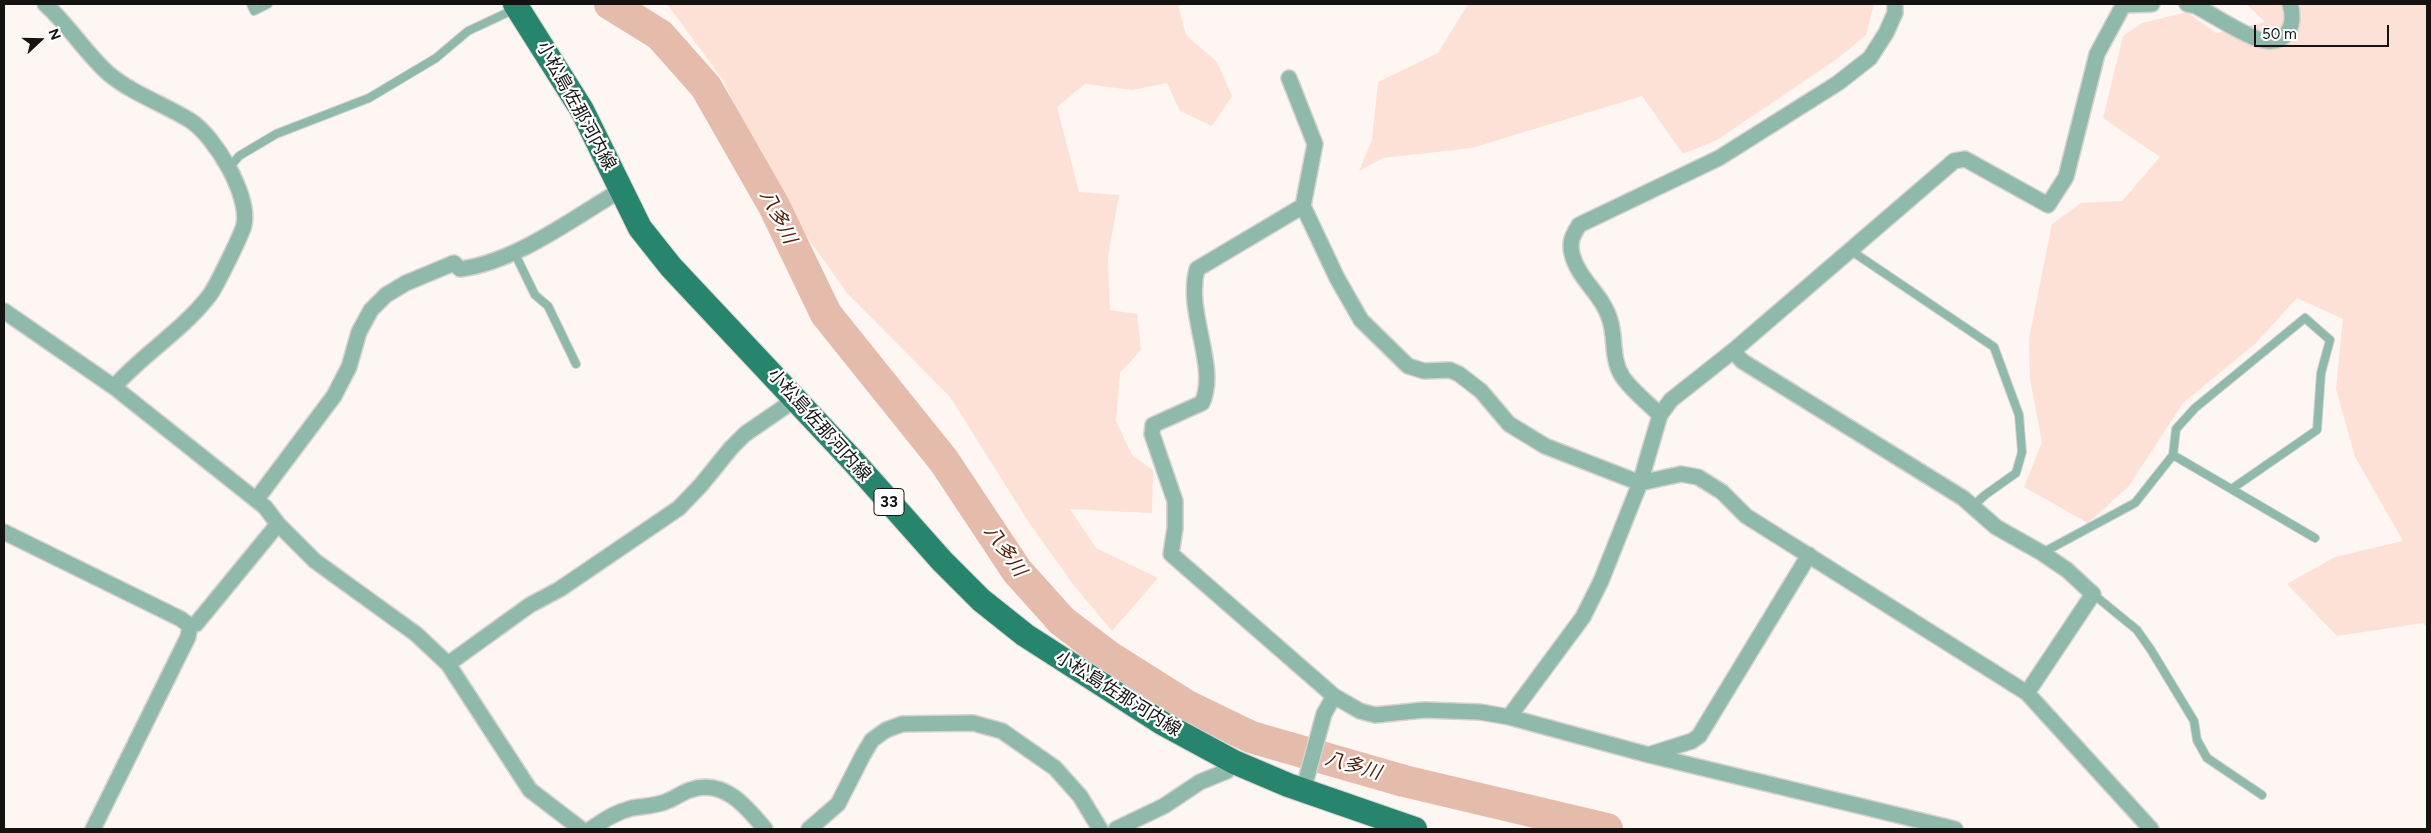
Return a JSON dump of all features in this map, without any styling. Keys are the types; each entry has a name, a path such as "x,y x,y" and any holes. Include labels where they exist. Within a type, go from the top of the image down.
{"main road":[{"name":"小松島佐那河内線","path":"517,6 582,110 640,228 671,267 796,399 942,561 981,600 1025,634 1162,723 1234,762 1304,785 1415,829"}],"street":[{"path":"45,4 62,18 109,73 135,91 191,121 206,132 229,168 244,204 244,225 211,294 194,314 126,373 114,387"},
{"path":"1660,415 1623,378 1616,364 1611,321 1604,303 1578,268 1572,253 1571,238 1579,225 1719,158 1838,83 1870,58 1886,33 1895,13 1895,4"},
{"path":"1509,717 1583,618 1601,580 1640,483 1660,415 1671,400 1733,351 1954,161 1965,159 2048,205 2066,177 2097,54 2124,5 2152,4"},
{"path":"2187,4 2196,6 2259,40 2278,40 2288,32 2294,18 2290,4"},
{"path":"1290,78 1315,144 1303,206 1337,278 1361,320 1408,366 1424,371 1450,370 1459,374 1481,391 1509,424 1521,433 1545,446 1640,483 1681,474 1698,477 1722,492 1746,516 2028,693 2151,829"},
{"path":"256,500 334,396 349,367 358,332 371,310 386,295 406,283 454,263 460,269 477,267 514,252 621,190"},
{"path":"1303,206 1197,269 1193,282 1193,306 1205,364 1207,392 1202,404 1153,425 1152,434 1175,501 1175,528 1171,554 1334,696 1360,712 1374,715 1424,710 1480,712 1509,717 1649,755 1955,829"},
{"path":"4,312 114,387 256,500 315,561 416,634 458,676 530,790 581,829"},
{"path":"1733,351 1742,362 1974,505 1996,527 2042,553 2067,570 2093,594 2028,693"},
{"path":"448,664 530,605 560,589 679,508 738,441 796,399"},
{"path":"190,626 196,624 278,524"},
{"path":"4,532 181,619 190,626"},
{"path":"1649,755 1692,741 1699,736 1809,555"},
{"path":"94,829 188,637 190,626"},
{"path":"1304,785 1324,714 1334,696"},
{"path":"809,829 838,804 872,740 886,730 902,724 973,723 1002,730 1055,768 1080,796 1100,829"},
{"path":"1116,829 1164,806 1200,782 1227,771 1234,762"},
{"path":"591,829 612,815 631,808 665,802 691,790 709,787 727,792 743,803 765,829"}],"lane":[{"path":"251,4 254,11 268,4"},
{"path":"229,168 238,156 276,134 369,98 436,58 468,31 517,6"},
{"path":"1850,250 1994,346 2019,415 2022,452 2016,473 1974,505"},
{"path":"514,252 535,296 548,306 576,364"},
{"path":"2042,553 2135,503 2173,455 2176,429 2195,408 2305,318 2330,340 2321,373 2317,430 2233,488"},
{"path":"2173,455 2233,488 2315,538"},
{"path":"2093,594 2137,630 2151,650 2194,721 2197,740 2207,758 2262,795"}],"shaded area":[{"path":"667,4 1178,4 1186,35 1217,62 1232,96 1212,126 1180,111 1167,83 1132,90 1085,84 1057,107 1079,192 1119,195 1108,257 1110,310 1137,314 1141,350 1120,373 1116,421 1132,455 1153,470 1152,513 1070,509 1096,548 1158,578 1112,631 1072,583 1028,521 950,397 847,293 765,178 723,80"},
{"path":"1468,4 1874,4 1866,35 1837,59 1717,140 1683,154 1642,96 1472,148 1383,158 1359,171 1372,140 1378,82 1438,53"},
{"path":"2246,4 2427,4 2427,628 2423,623 2337,636 2287,584 2335,557 2403,541 2355,457 2336,389 2343,319 2297,298 2256,343 2183,403 2129,486 2088,523 2024,487 2042,442 2030,379 2029,339 2052,224 2081,203 2122,201 2160,157 2103,118 2123,36 2142,23 2187,12 2216,33 2265,22"}],"waterway":[{"name":"八多川","path":"610,4 660,35 706,87 774,206 826,314 944,461 1017,571 1062,621 1108,656 1187,706 1251,737 1404,781 1607,829"}]}
